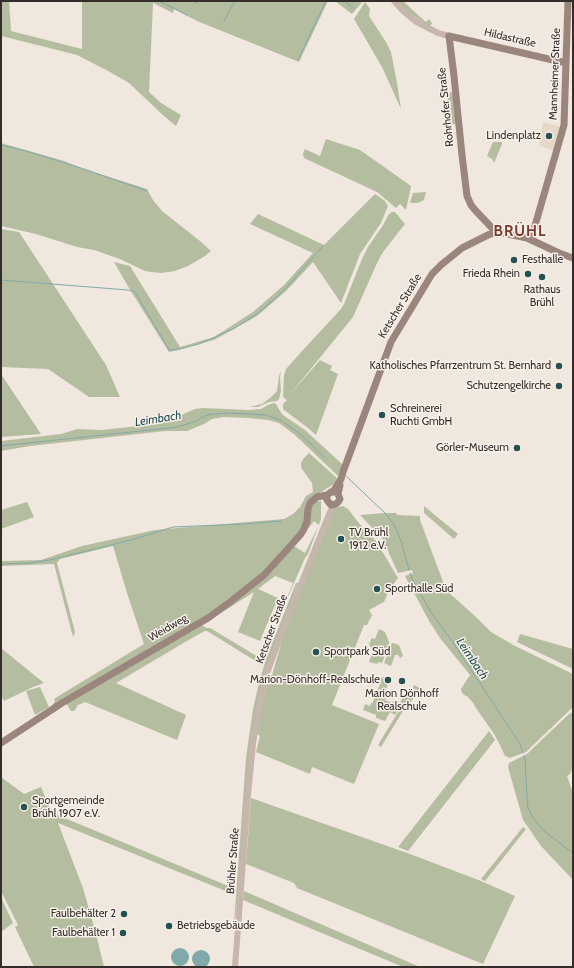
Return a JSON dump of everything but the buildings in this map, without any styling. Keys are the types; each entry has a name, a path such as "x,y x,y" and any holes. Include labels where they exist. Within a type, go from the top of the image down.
{"main road":[{"name":"Mannheimer Straße","path":"532,240 564,125 568,1"},
{"name":"Hildastraße","path":"449,36 566,63"},
{"name":"Rohrhofer Straße","path":"449,36 467,196 469,202 475,210 493,229 494,234"},
{"name":"Ketscher Straße","path":"331,498 342,476 391,342 432,274 441,265 462,248 494,234 503,233 532,240 573,258"},
{"name":"Weidweg","path":"1,743 51,710 208,618 264,575 277,561 301,534 307,521 309,505 313,500 318,497 331,498"}],"street":[{"path":"394,1 415,21 432,31 449,36"},
{"name":"Ketscher Straße","path":"251,757 258,707 267,673 329,514 331,498"},
{"name":"Brühler Straße","path":"235,967 251,757"}],"green space":[{"path":"1,1 9,1 11,31 82,49 82,1 328,1 299,62 197,21 174,9 173,13 153,3 149,92 161,103 181,115 176,126 129,83 77,55 1,36"},
{"path":"335,1 363,1 352,14"},
{"path":"397,1 403,1 426,22 429,19 432,23 431,25 428,26 408,12"},
{"path":"365,2 370,9 369,16 391,52 401,109 382,67 354,19"},
{"path":"454,92 456,122 452,125 449,123 449,120 452,120 451,111 448,111 448,108 451,108 451,102 448,102 447,93"},
{"path":"326,139 360,150 411,186 406,210 400,204 396,208 377,192 304,158 303,154 305,149 320,156"},
{"path":"493,142 502,142 494,163 492,159 487,156"},
{"path":"1,143 64,161 147,189 153,200 162,211 211,251 188,266 175,271 161,273 152,272 145,271 120,259 94,250 77,247 36,234 1,226"},
{"path":"426,192 424,200 418,203 410,203 413,193"},
{"path":"375,194 385,201 388,206 381,223 360,254 341,303 313,262 287,290 257,316 214,340 177,350 169,352 114,262 130,266 180,347 214,337 253,312 284,285 313,253 250,224 258,214 324,245"},
{"path":"395,212 405,224 383,252 353,317 288,397 320,360 332,366 330,370 338,374 316,435 283,409 283,404 287,400 283,397 284,375 286,369 341,309 368,247 389,214"},
{"path":"1,229 19,232 106,365 120,397 89,397 48,369 1,367"},
{"path":"281,371 281,391 279,399 258,407 250,407 262,404 277,391"},
{"path":"1,374 41,434 1,437"},
{"path":"274,403 283,415 305,430 343,465 338,476 295,435 279,423 268,420 248,418 223,417 212,419 187,431 165,431 30,446 1,451 1,441 61,434 77,429 101,430 158,424 195,409 249,410 261,409"},
{"path":"309,453 338,479 334,484 315,496 305,516 301,530 269,567 211,614 51,707 55,701 54,699 144,644 113,546 60,559 57,563 75,632 73,637 54,564 1,566 1,561 41,560 82,546 155,530 284,519 293,514 300,507 306,496 313,492 312,483 301,466 304,458"},
{"path":"321,501 321,519 319,525 314,521 309,528 307,527 311,507 316,502"},
{"path":"27,502 34,517 1,529 1,510"},
{"name":"Sportpark Süd","path":"343,506 348,509 376,541 398,578 389,590 384,602 369,610 372,615 367,625 364,625 332,705 379,724 354,784 312,767 310,774 256,752 260,736 257,734 259,719 269,675 272,675 281,644 280,643 334,509"},
{"path":"424,506 458,534 454,539 424,513"},
{"path":"385,513 420,516 420,520 447,591 491,632 515,646 573,674 573,707 526,752 510,758 505,756 494,734 474,704 462,693 461,689 470,675 440,638 429,621 405,576 413,573 412,570 398,573 382,538 360,515"},
{"path":"318,527 308,554 287,599 286,600 293,583 275,576 258,589 278,598 260,641 238,632 254,592 210,620 294,546 305,553"},
{"path":"296,583 298,584 263,680 234,924 246,758 253,709 266,659"},
{"path":"282,602 285,604 281,616 272,622 278,605"},
{"path":"203,625 204,627 210,628 260,658 271,628 274,627 276,629 262,665 205,631 116,683 186,715 177,740 85,702 78,705 74,711 71,711 66,703"},
{"path":"379,629 385,632 389,645 382,663 378,662 377,664 369,662 373,651 369,644 372,638 375,639"},
{"path":"520,634 573,649 573,669 517,642"},
{"path":"392,643 399,645 403,656 400,658 398,655 395,655 391,666 384,663"},
{"path":"1,648 44,683 4,701 1,695"},
{"path":"382,677 390,680 383,696 386,698 385,700 392,703 394,701 400,703 404,694 409,696 414,685 420,688 413,699 406,706 381,747 378,745 403,704 395,715 390,712 385,721 376,718 376,715 363,710 365,704 370,706 371,703 373,703"},
{"path":"40,687 49,707 35,715 26,691"},
{"path":"573,712 573,767 570,774 567,776 573,793 573,880 541,846 523,820 508,767 509,763 527,754 569,714"},
{"path":"489,731 495,740 408,851 398,847"},
{"path":"1,777 24,794 41,787 49,806 55,814 233,888 233,894 58,823 83,888 104,967 34,967 15,927 18,925 1,891"},
{"path":"251,798 410,854 481,881 515,896 483,964 297,888 294,883 246,864"},
{"path":"523,827 526,829 485,881 481,879"},
{"path":"244,891 420,967 403,967 243,900"},
{"path":"1,897 13,923 1,932"}],"shaded area":[{"name":"Lindenplatz","path":"543,122 561,127 554,151 539,145"}],"water":[{"path":"180,948 186,951 189,957 186,963 180,966 174,963 171,957 174,951"},
{"path":"201,950 207,953 210,959 207,965 201,968 195,965 192,959 195,953"}],"waterway":[{"path":"159,1 187,15"},
{"path":"193,1 197,3"},
{"path":"224,21 235,1"},
{"path":"298,60 326,1"},
{"path":"344,1 353,8"},
{"path":"1,145 78,167 147,191"},
{"path":"1,280 128,290 135,292 169,350 176,350 199,344 213,338 233,329 257,314 286,288 323,246"},
{"name":"Leimbach","path":"1,446 178,427 196,421 204,416 229,413 266,415 282,421 300,434 325,458"},
{"name":"Leimbach","path":"346,476 386,514 394,525 401,541 409,570"},
{"path":"1,564 29,563 50,560 131,540 173,527 281,521"},
{"name":"Leimbach","path":"410,573 432,614 452,641 520,744 523,753"},
{"name":"Leimbach","path":"524,756 528,808 533,818 544,831 573,853"}],"place":[{"name":"Lindenplatz","path":"549,136"},
{"name":"Festhalle","path":"514,260"},
{"name":"Frieda Rhein","path":"528,274"},
{"name":"Rathaus Brühl","path":"542,277"},
{"name":"Katholisches Pfarrzentrum St. Bernhard","path":"559,366"},
{"name":"Schutzengelkirche","path":"559,386"},
{"name":"Schreinerei Ruchti GmbH","path":"382,415"},
{"name":"Görler-Museum","path":"517,448"},
{"name":"TV Brühl 1912 e.V.","path":"341,539"},
{"name":"Sporthalle Süd","path":"377,589"},
{"name":"Sportpark Süd","path":"316,652"},
{"name":"Marion-Dönhoff-Realschule","path":"388,680"},
{"name":"Marion Dönhoff Realschule","path":"402,681"},
{"name":"Sportgemeinde Brühl 1907 e.V.","path":"24,807"},
{"name":"Faulbehälter 2","path":"124,914"},
{"name":"Betriebsgebäude","path":"169,926"},
{"name":"Faulbehälter 1","path":"123,933"}],"district":[{"name":"BRÜHL","path":"520,232"}]}
